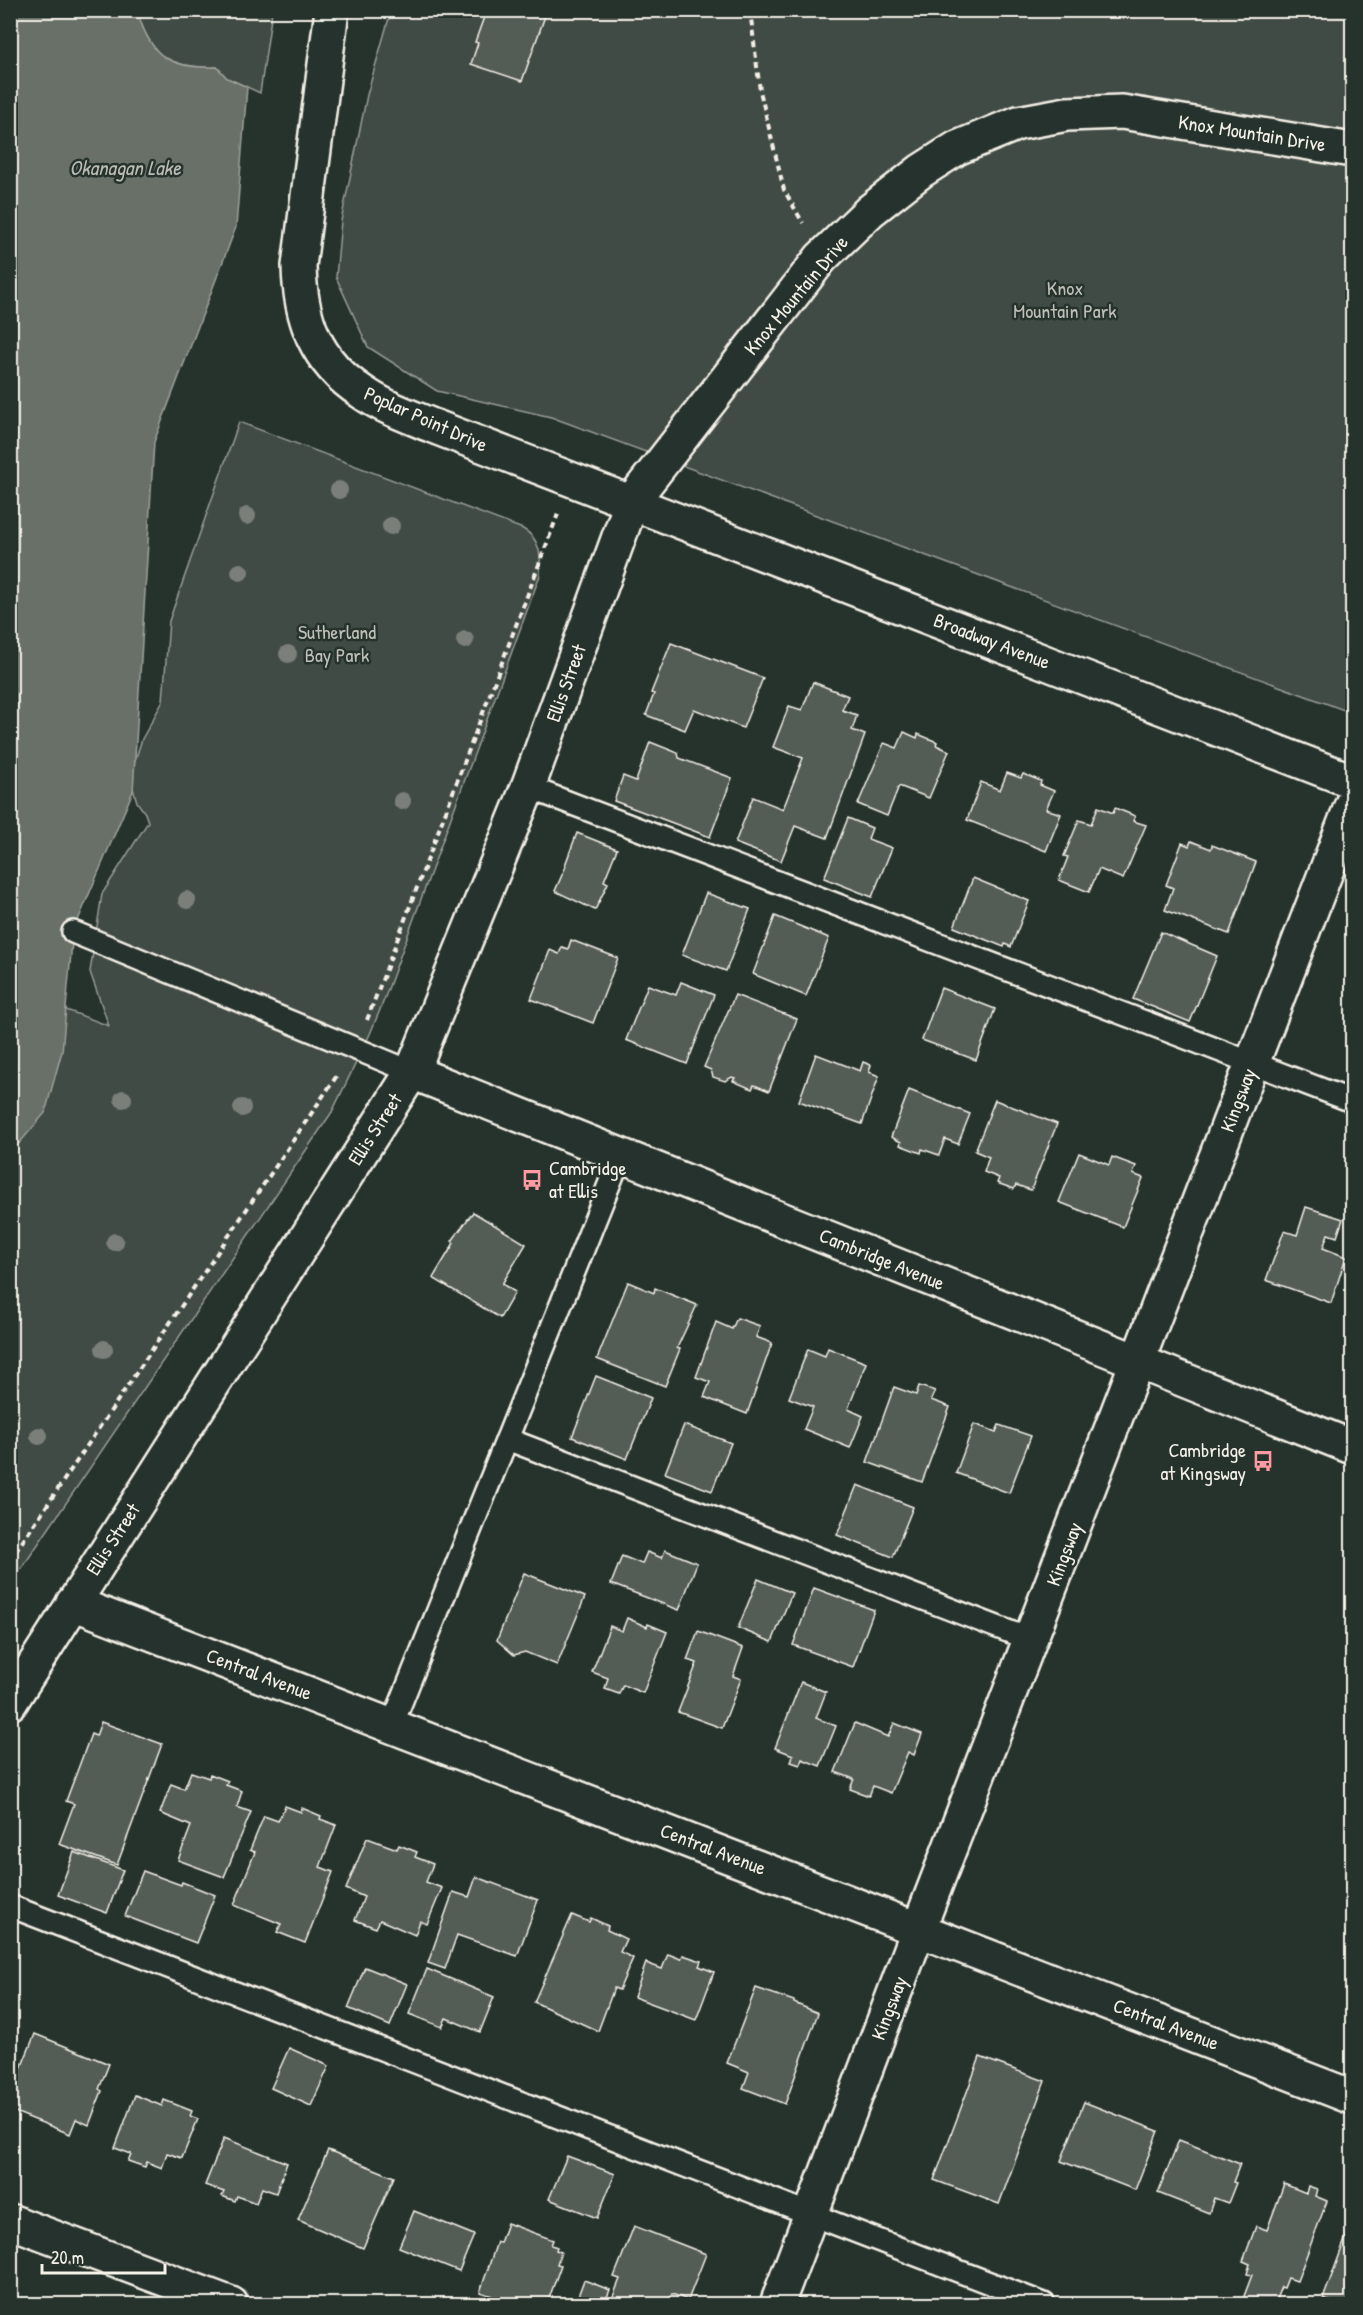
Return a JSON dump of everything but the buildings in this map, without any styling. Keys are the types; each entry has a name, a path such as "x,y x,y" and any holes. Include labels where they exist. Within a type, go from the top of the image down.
{"street":[{"name":"Poplar Point Drive","path":"332,10 299,266 302,307 310,331 323,356 362,392 394,409 632,501"},
{"name":"Knox Mountain Drive","path":"632,501 821,258 870,211 921,171 957,148 1018,123 1067,114 1122,112 1353,150"},
{"name":"Broadway Avenue","path":"632,501 1353,781"},
{"name":"Ellis Street","path":"10,1703 412,1072 528,787 632,501"},
{"name":"Kingsway","path":"777,2304 1137,1360 1353,804"},
{"name":"Cambridge Avenue","path":"412,1072 1353,1447"},
{"name":"Central Avenue","path":"73,1603 1353,2097"},
{"path":"10,2221 231,2304"}],"lane":[{"path":"528,787 1252,1065 1353,1101"},
{"path":"74,932 412,1072"},
{"path":"392,1725 621,1155"},
{"path":"507,1439 1031,1640"},
{"path":"10,1906 1044,2304"}],"path":[{"path":"750,10 760,91 784,189 821,258"}],"green space":[{"path":"138,10 272,11 260,93 227,78 217,67 184,65 161,55 148,37"},
{"name":"Knox Mountain Park","path":"391,11 1352,11 1352,713 551,417 437,391 368,347 336,277 341,221 367,95"},
{"name":"Sutherland Bay Park","path":"239,422 523,529 537,543 540,555 540,575 384,1000 332,1112 11,1584 11,989 109,1026 90,972 102,894 148,822 137,802 132,785 134,764 142,739 163,701 169,621"}],"water":[{"name":"Okanagan Lake","path":"11,11 138,11 148,37 161,55 184,65 217,67 227,78 247,87 236,227 154,442 133,791 73,932 62,1051 45,1113 11,1153"}],"place":[{"name":"Cambridge at Ellis","path":"532,1180"},
{"name":"Cambridge at Kingsway","path":"1263,1461"}]}
